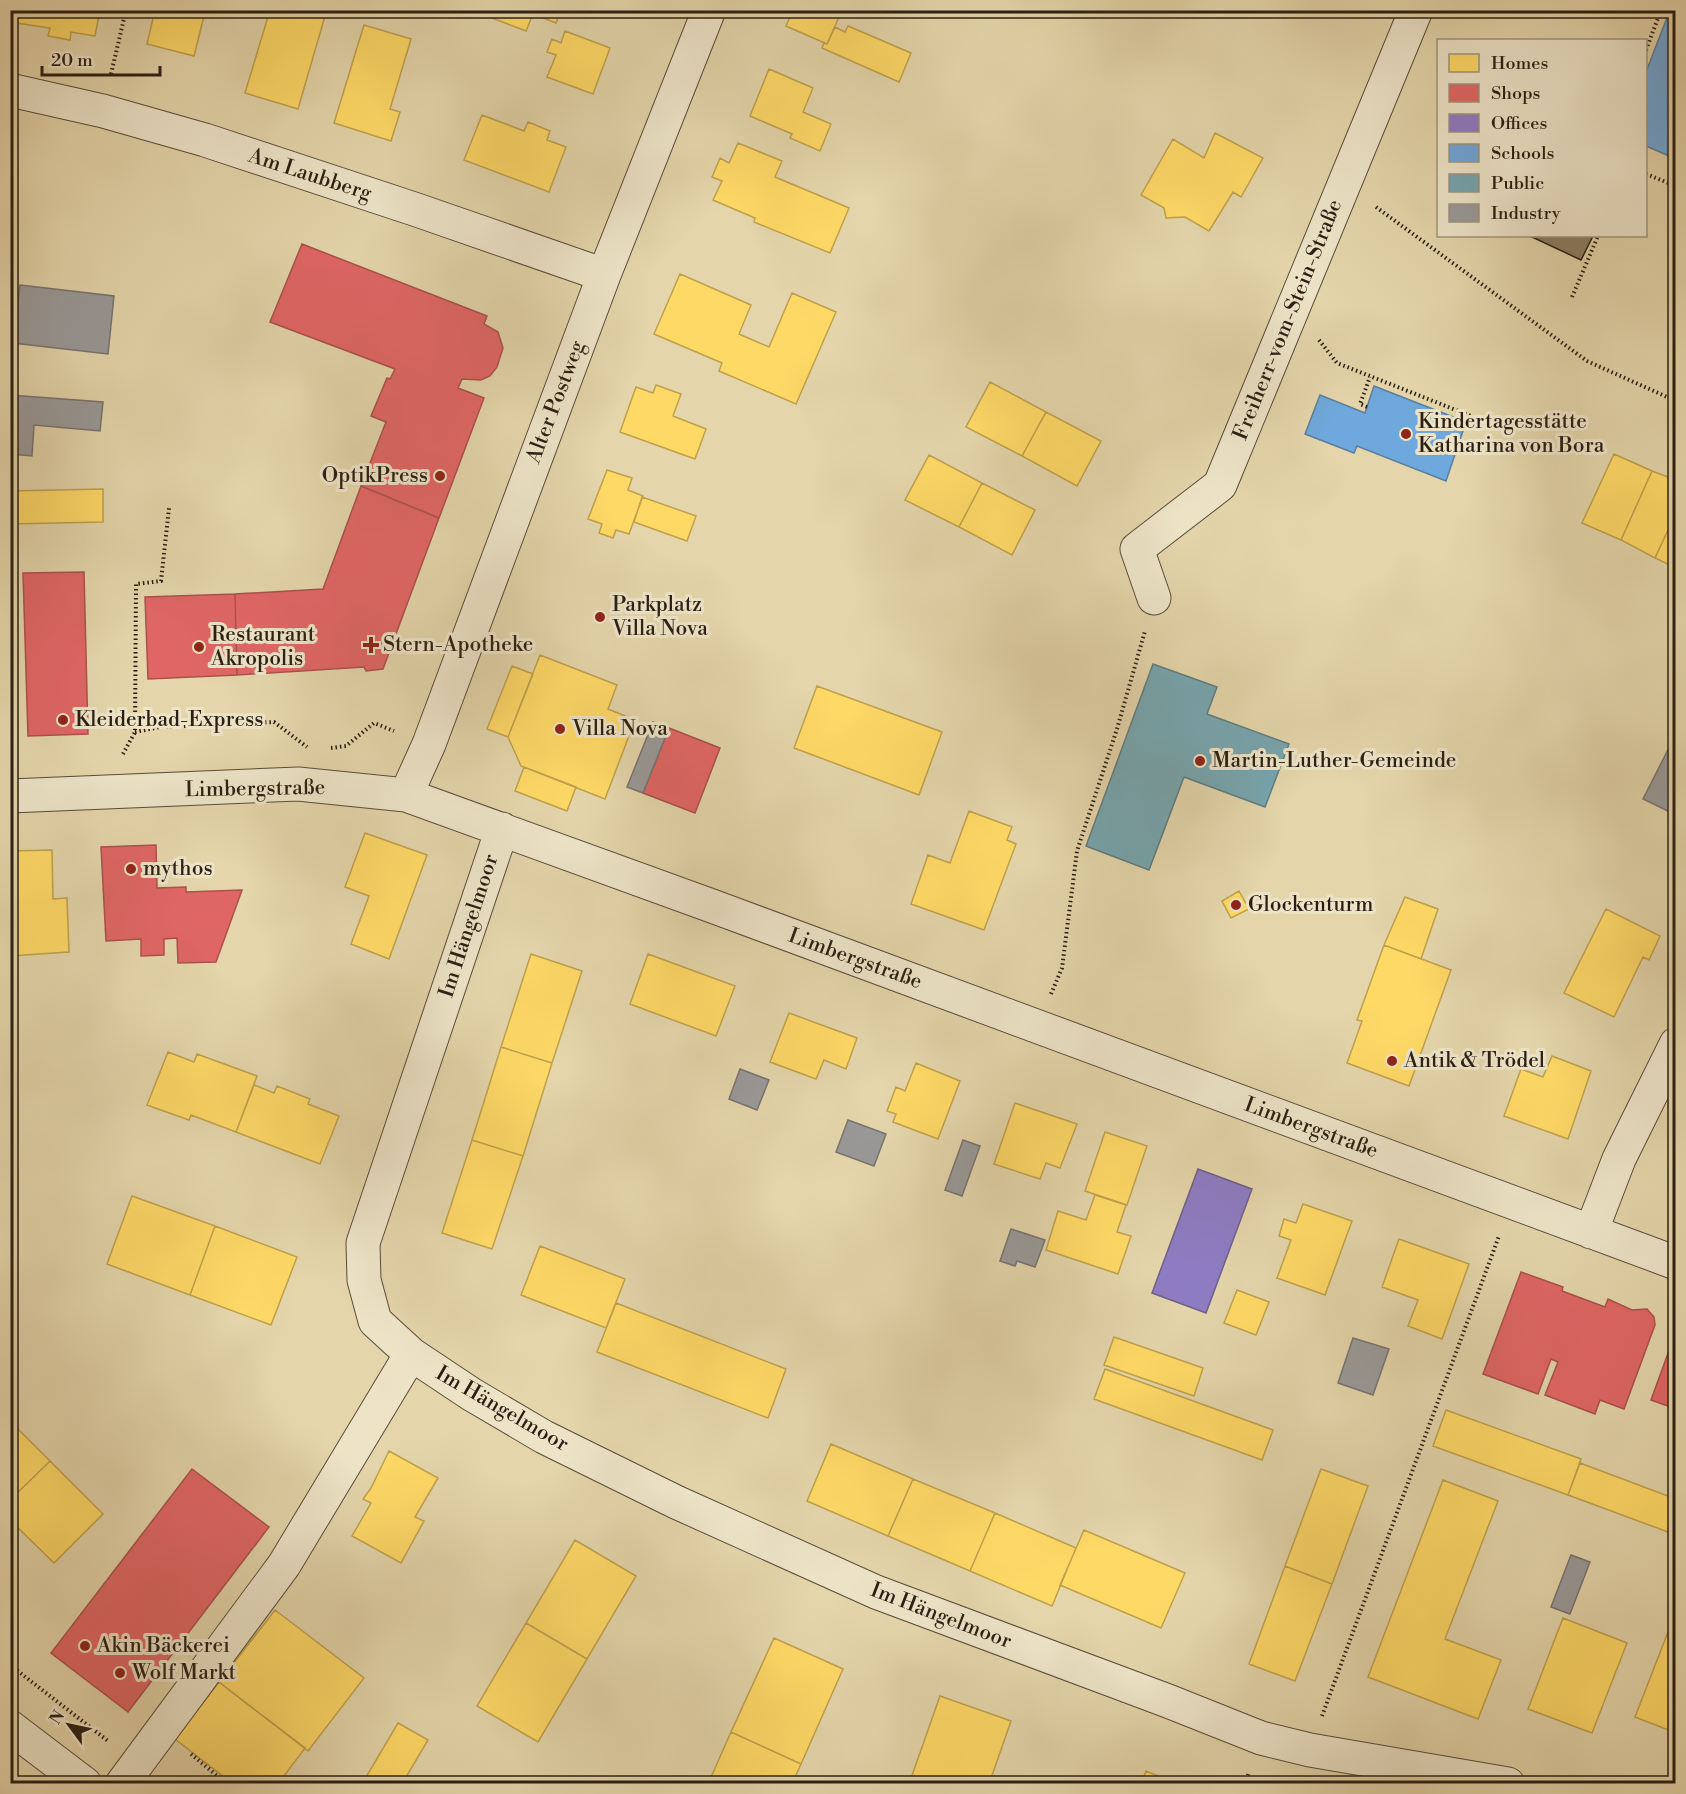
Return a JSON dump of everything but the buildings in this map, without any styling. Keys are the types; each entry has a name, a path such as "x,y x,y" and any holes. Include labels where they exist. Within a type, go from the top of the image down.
{"street":[{"name":"Alter Postweg","path":"406,795 429,744 604,275 709,10"},
{"name":"Freiherr-vom-Stein-Straße","path":"1154,598 1137,549 1220,484 1416,10"},
{"name":"Am Laubberg","path":"10,90 103,111 205,140 604,275"},
{"name":"Limbergstraße","path":"10,796 298,784 406,795 1676,1263"},
{"name":"Im Hängelmoor","path":"502,829 363,1243 364,1280 375,1321 411,1354 471,1394 544,1437 676,1503 876,1592 1262,1738 1310,1750 1508,1784"},
{"path":"1591,1232 1619,1159 1676,1044"},
{"path":"130,1773 284,1565 411,1354"},
{"path":"10,1727 85,1784"}],"path":[{"path":"103,111 126,10"},
{"path":"1647,47 1661,10"},
{"path":"1647,174 1676,186"},
{"path":"1343,184 1587,361 1676,401"},
{"path":"1572,297 1598,237"},
{"path":"1293,306 1337,363 1471,416"},
{"path":"1367,407 1360,404 1370,377"},
{"path":"103,792 135,732 136,584 161,580 169,508"},
{"path":"1038,1027 1062,968 1077,850 1132,679 1154,598"},
{"path":"135,732 160,727 274,722 313,752"},
{"path":"324,750 346,746 374,723 429,744"},
{"path":"1310,1750 1512,1202"},
{"path":"10,1665 130,1773"},
{"path":"190,1754 228,1784"}],"place":[{"name":"Kindertagesstätte Katharina von Bora","path":"1406,434"},
{"name":"OptikPress","path":"440,476"},
{"name":"Parkplatz Villa Nova","path":"600,617"},
{"name":"Stern-Apotheke","path":"371,645"},
{"name":"Restaurant Akropolis","path":"199,647"},
{"name":"Kleiderbad-Express","path":"63,720"},
{"name":"Villa Nova","path":"560,729"},
{"name":"Martin-Luther-Gemeinde","path":"1200,761"},
{"name":"mythos","path":"131,869"},
{"name":"Glockenturm","path":"1236,905"},
{"name":"Antik & Trödel","path":"1392,1061"},
{"name":"Akin Bäckerei","path":"85,1646"},
{"name":"Wolf Markt","path":"120,1673"}]}
